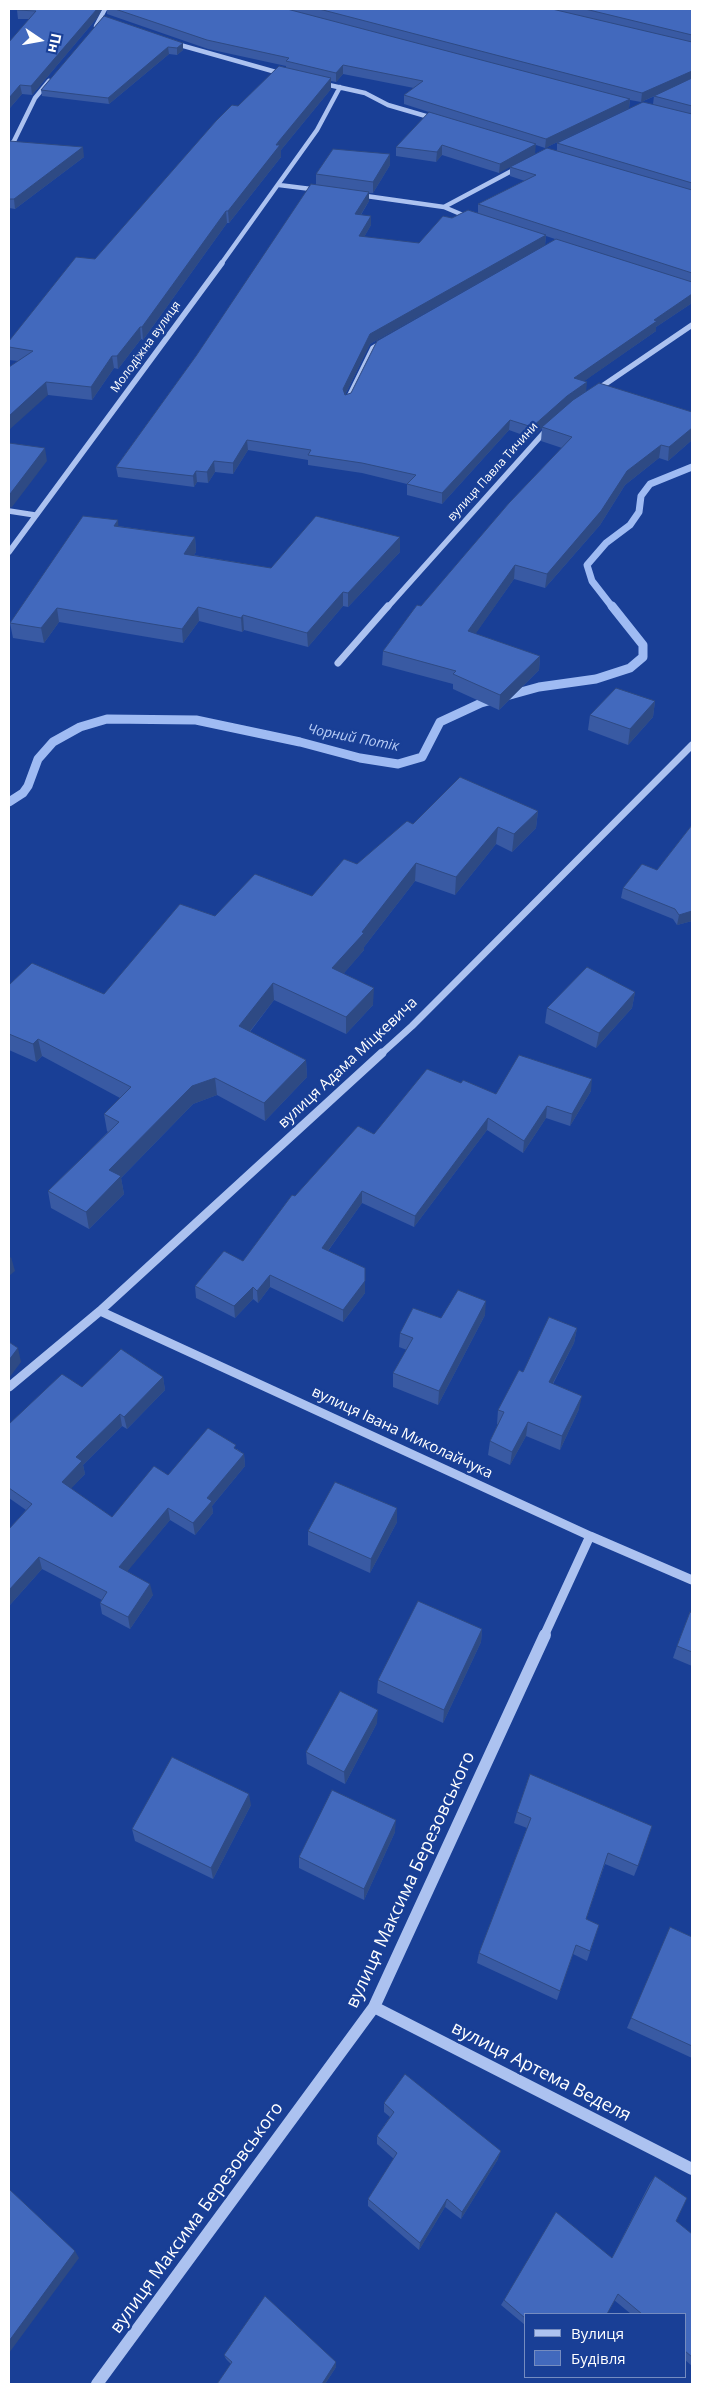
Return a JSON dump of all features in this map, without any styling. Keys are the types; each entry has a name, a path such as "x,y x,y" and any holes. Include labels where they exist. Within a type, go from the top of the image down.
{"street":[{"path":"90,33 101,20 105,9"},
{"path":"164,39 287,75"},
{"path":"9,146 14,141 18,129 35,98 51,79"},
{"path":"314,82 365,92 388,105 440,120"},
{"path":"299,155 317,130 340,87"},
{"path":"9,128 18,129"},
{"name":"Молодіжна вулиця","path":"9,552 279,185 299,155"},
{"path":"444,208 522,166"},
{"path":"279,185 327,190"},
{"path":"356,195 444,208 480,221"},
{"path":"585,398 692,325"},
{"path":"347,401 373,348 388,340"},
{"name":"вулиця Павла Тичини","path":"338,663 537,438 556,421"},
{"path":"9,511 35,515"},
{"name":"вулиця Адама Міцкевича","path":"9,1387 100,1311 412,1026 692,745"},
{"name":"вулиця Івана Миколайчука","path":"100,1311 590,1536 692,1580"},
{"name":"вулиця Максима Березовського","path":"97,2384 374,2007 590,1536"},
{"name":"вулиця Артема Веделя","path":"374,2007 692,2169"}],"building":[{"path":"18,9 97,9 31,86 20,85 9,98 9,42 36,11"},
{"path":"115,9 287,9 630,99 546,139 404,95 423,81 343,65 336,73 286,61 289,58 207,40"},
{"path":"319,9 552,9 692,42 692,71 642,93"},
{"path":"585,9 692,9 692,35"},
{"path":"104,16 183,43 177,48 168,47 108,98 41,90"},
{"path":"279,66 331,78 279,141 276,145 280,145 228,211 226,211 142,327 140,327 117,356 112,356 91,387 46,382 9,416 9,367 33,351 9,347 9,341 76,257 95,259 216,121 232,105 238,106"},
{"path":"692,78 692,106 654,96"},
{"path":"643,102 692,114 692,183 557,143"},
{"path":"429,112 536,144 500,164 442,145 437,152 396,147"},
{"path":"9,141 83,147 14,199 9,199"},
{"path":"547,148 692,190 692,273 478,204 536,175 510,167"},
{"path":"333,149 390,154 373,182 316,174"},
{"path":"311,184 369,192 355,214 371,216 359,236 419,243 443,216 452,218 468,210 546,235 370,334 343,389 345,395 351,393 377,341 556,239 692,282 692,294 654,320 657,321 574,378 587,382 567,396 532,427 510,420 442,493 407,484 416,475 362,463 308,455 311,450 247,440 233,463 214,461 207,472 196,471 193,476 116,467 196,356"},
{"path":"599,383 692,412 692,428 669,447 661,445 627,471 601,511 547,574 515,565 468,631 540,656 500,695 453,674 456,671 383,651 417,605 421,606 509,503 572,437 542,427 573,400"},
{"path":"9,443 45,448 10,494 9,494"},
{"path":"83,516 118,520 114,526 195,537 184,554 271,568 316,516 400,537 348,593 343,592 307,633 243,615 241,618 198,607 182,629 57,608 41,628 10,623"},
{"path":"616,688 655,701 630,729 590,715"},
{"path":"460,777 538,811 514,834 498,827 456,877 416,863 362,932 364,933 332,968 374,988 346,1017 273,983 239,1026 306,1060 264,1103 215,1078 192,1086 109,1170 121,1176 86,1212 48,1191 119,1122 104,1114 131,1087 38,1039 33,1044 9,1034 9,985 32,963 104,994 180,904 215,916 255,874 312,896 344,859 357,864 407,821 413,824"},
{"path":"692,825 692,911 679,915 675,909 623,888 642,864 657,870"},
{"path":"587,967 635,992 599,1033 547,1008"},
{"path":"519,1055 592,1079 572,1114 547,1106 524,1141 488,1118 415,1216 362,1191 322,1248 365,1268 365,1281 343,1310 270,1275 257,1291 253,1287 234,1306 195,1286 224,1251 243,1261 292,1195 295,1196 358,1126 374,1134 427,1069 461,1083 463,1080 496,1094"},
{"path":"458,1290 486,1301 439,1391 393,1373 413,1338 400,1333 413,1308 441,1318"},
{"path":"549,1317 577,1328 549,1382 582,1396 562,1436 528,1422 512,1452 490,1441 504,1412 498,1410 519,1370 523,1372"},
{"path":"9,1342 18,1348 9,1360"},
{"path":"121,1349 163,1377 124,1417 120,1414 76,1457 82,1461 62,1482 112,1517 154,1466 168,1475 208,1428 236,1445 234,1448 244,1454 207,1498 212,1501 193,1523 168,1508 119,1567 150,1584 128,1617 100,1603 107,1592 39,1557 9,1590 9,1529 32,1504 9,1488 9,1424 62,1374 82,1387"},
{"path":"335,1482 397,1508 371,1559 308,1531"},
{"path":"418,1601 482,1629 444,1710 378,1680"},
{"path":"690,1612 692,1613 692,1652 677,1646"},
{"path":"340,1691 378,1710 344,1772 306,1752"},
{"path":"172,1757 249,1794 211,1868 132,1829"},
{"path":"530,1774 652,1826 638,1866 608,1853 586,1919 599,1925 590,1951 576,1945 560,1991 479,1953 531,1818 517,1812"},
{"path":"332,1790 396,1820 364,1889 299,1857"},
{"path":"670,1927 692,1937 692,2046 631,2018"},
{"path":"405,2074 501,2151 462,2212 447,2199 420,2243 368,2199 397,2153 377,2136 394,2112 384,2103"},
{"path":"655,2176 687,2198 676,2221 692,2234 692,2357 686,2352 686,2313 641,2313 618,2294 608,2313 524,2313 524,2317 504,2300 556,2212 612,2258"},
{"path":"9,2189 75,2251 9,2341"},
{"path":"265,2296 336,2362 322,2384 217,2384 232,2362 224,2355"}],"waterway":[{"name":"Чорний Потік","path":"613,608 592,581 587,565 606,543 630,525 639,512 641,496 650,484 692,467"},
{"name":"Чорний Потік","path":"9,802 23,793 28,786 38,759 53,742 80,727 107,719 196,720 300,742 360,758 398,764 422,757 440,722 481,703 539,687 596,679 630,668 643,657 643,645 612,606"}]}
